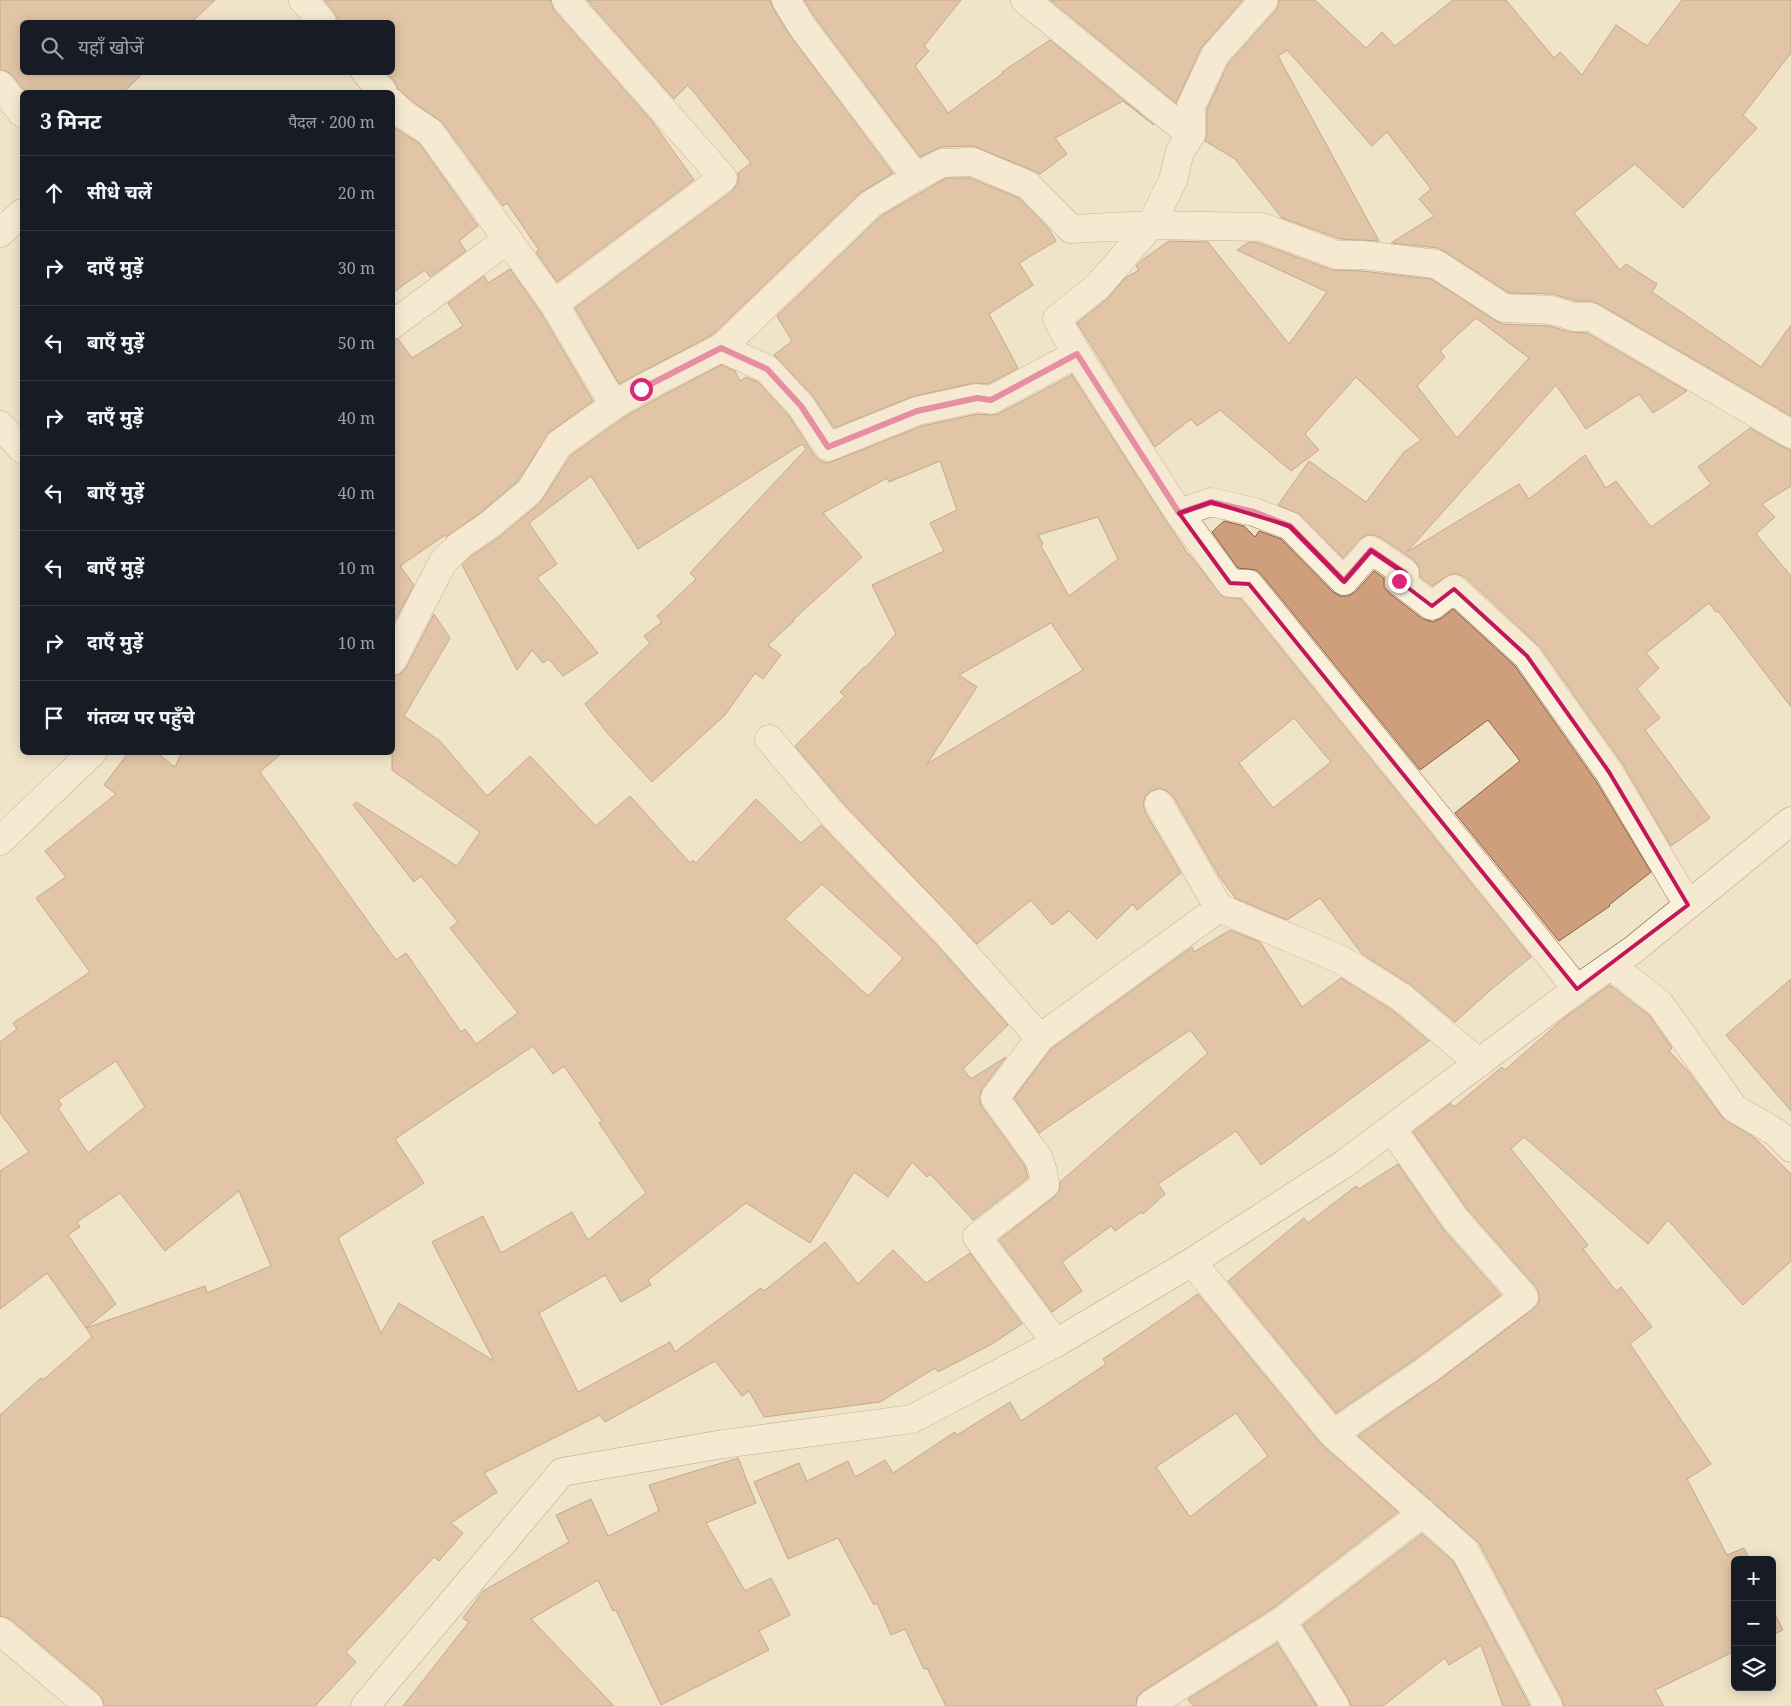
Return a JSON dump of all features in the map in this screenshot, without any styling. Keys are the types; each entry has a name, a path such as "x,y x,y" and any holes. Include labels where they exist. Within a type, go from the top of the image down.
{"street":[{"path":"303,0 320,20"},
{"path":"554,304 722,178 566,0"},
{"path":"786,0 803,28 916,177"},
{"path":"1025,0 1191,135"},
{"path":"1264,0 1215,55 1191,106 1191,135 1180,151 1173,180 1151,225 1098,286 1057,319 1077,354 1179,513 1230,584 1249,584 1577,989"},
{"path":"368,75 381,90"},
{"path":"0,85 20,110"},
{"path":"395,106 403,114 430,132 554,304 614,405"},
{"path":"395,655 443,562 460,545 488,526 530,490 559,444 614,405 641,389 721,348 871,204 942,163 973,162 1028,185 1071,229 1151,225 1262,227 1337,255 1363,255 1436,264 1504,308 1552,310 1574,317 1591,317 1791,434"},
{"path":"0,233 20,214"},
{"path":"395,323 508,239"},
{"path":"721,348 767,369 801,406 828,447 917,411 977,398 991,400 1077,354"},
{"path":"0,425 20,447"},
{"path":"1179,513 1211,502 1254,512 1290,526 1344,581 1371,550 1405,573 1399,581 1432,606 1454,589 1527,656 1609,772 1688,904"},
{"path":"769,739 833,815 943,928 1040,1038"},
{"path":"0,841 90,755"},
{"path":"1159,804 1219,908 1340,958 1401,997 1479,1062"},
{"path":"365,1706 562,1472 723,1444 912,1419 1056,1343 1192,1262 1344,1164 1577,989 1612,966 1791,821"},
{"path":"1056,1343 977,1238 1045,1185 1039,1159 995,1098 1040,1038 1219,908"},
{"path":"1612,966 1660,1004 1734,1108 1777,1133 1791,1148"},
{"path":"1333,1434 1427,1370 1524,1297 1456,1220 1392,1129"},
{"path":"1192,1262 1333,1434 1465,1551 1548,1706"},
{"path":"1151,1704 1282,1621 1423,1514"},
{"path":"1282,1621 1335,1706"},
{"path":"0,1631 89,1706"}],"highlighted area":[{"path":"1211,502 1290,526 1344,581 1371,550 1405,573 1399,581 1432,606 1454,589 1527,656 1609,772 1688,905 1577,989 1249,584 1230,583 1179,513"}],"building":[{"path":"0,0 215,0 194,20 20,20 20,75 141,75 126,90 24,90 12,75 0,70"},
{"path":"324,0 551,0 554,10 652,121 694,180 557,282 536,252 539,250 507,203 503,206 443,123 398,89 389,75 395,75 395,20 338,20"},
{"path":"587,0 770,0 791,37 893,173 860,193 712,335 619,384 575,308 732,191 738,183 738,173 751,163 688,85 674,99"},
{"path":"804,0 961,0 924,46 929,51 915,66 948,113 1002,72 1050,40 1154,125 1123,101 1055,138 1067,154 1040,174 973,146 941,147 920,157 816,19"},
{"path":"1050,0 1243,0 1201,48 1176,103"},
{"path":"1279,0 1315,0 1366,48 1382,32 1395,46 1453,0 1506,0 1554,58 1560,52 1582,75 1616,25 1647,46 1682,0 1791,0 1791,53 1743,115 1757,128 1683,208 1635,164 1574,213 1620,270 1626,264 1657,284 1652,292 1761,367 1791,325 1791,416 1599,304 1591,301 1576,301 1553,294 1509,293 1438,248 1391,243 1434,216 1419,199 1431,189 1387,132 1372,146 1287,50 1278,56 1379,241 1340,239 1282,218 1235,159 1205,141 1207,135 1207,109 1228,64 1276,10"},
{"path":"395,128 419,143 478,226 459,241 466,251 430,277 425,270 395,291"},
{"path":"946,178 970,178 1019,198 1049,229 1056,241 1019,263 1033,285 989,314 1018,368 988,384 974,383 914,396 834,428 813,396 774,355 792,341 777,316 881,216"},
{"path":"1169,241 1208,242 1289,344 1327,292 1237,250 1249,242 1259,243 1332,270 1362,271 1431,279 1503,324 1549,326 1570,332 1587,333 1687,391 1653,413 1639,394 1586,429 1556,385 1407,552 1519,484 1529,499 1585,455 1606,488 1616,481 1651,527 1711,484 1698,467 1750,428 1791,450 1791,486 1762,504 1775,517 1756,534 1791,576 1791,707 1718,611 1716,612 1709,603 1646,653 1659,668 1637,689 1660,718 1645,730 1710,818 1671,846 1622,763 1540,647 1465,577 1451,574 1432,586 1420,577 1419,567 1414,560 1380,537 1373,535 1366,535 1360,539 1343,558 1301,515 1278,505 1309,461 1366,502 1404,452 1421,440 1356,377 1305,434 1319,450 1291,471 1220,410 1197,426 1191,419 1155,447 1077,323 1108,298 1125,278 1139,270 1136,266","holes":["1476,318 1529,358 1457,438 1417,386 1445,357 1440,351"]},
{"path":"510,269 541,313 593,401 550,432 518,481 479,514 400,566 414,585 395,620 395,340 398,339 412,358 463,326 448,303 484,276 488,283"},
{"path":"721,365 735,371 740,381 746,377 758,382 789,416 815,456 820,461 827,463 922,426 978,414 998,414 1072,375 1188,555 1222,596 1241,599 1531,957 1455,1022 1411,985 1362,954 1320,898 1287,920 1235,898 1219,876 1173,796 1159,788 1151,791 1145,797 1143,804 1145,812 1181,873 1137,910 1133,904 1097,939 1069,911 1052,925 1031,900 977,944 845,805 795,746 845,696 840,692 896,634 872,585 944,551 930,523 957,510 940,461 889,482 887,478 823,513 862,557 768,645 781,655 763,679 755,673 725,715 652,782 608,734 585,704 650,643 644,636 662,622 657,616 696,579 690,573 806,449 802,444 638,549 591,476 529,523 557,564 537,578 598,653 563,676 549,659 543,663 532,650 517,670 462,565 540,503 571,455 623,418","holes":["1098,517 1118,559 1069,596 1041,546 1043,544 1038,535","1051,623 1083,670 927,764 977,687 959,675","1294,718 1331,762 1273,808 1239,763"]},
{"path":"1224,521 1244,526 1255,537 1259,531 1281,539 1333,592 1340,596 1348,596 1355,592 1374,571 1384,578 1384,587 1389,593 1423,619 1433,622 1442,618 1453,609 1515,666 1596,781 1651,872 1610,906 1559,941 1455,813 1520,761 1488,720 1420,770 1261,574 1256,570 1238,568 1212,532"},
{"path":"434,614 450,638 404,716 440,741 487,796 530,756 596,826 630,796 690,863 693,860 696,863 756,799 801,843 821,825 932,940 1008,1025 963,1069 971,1079 1006,1057 982,1089 979,1098 982,1107 1025,1166 1028,1178 973,1220 930,1174 927,1177 912,1162 888,1197 854,1172 810,1243 746,1203 648,1280 651,1285 621,1302 605,1275 539,1313 578,1392 670,1342 675,1352 761,1288 764,1291 825,1242 858,1284 893,1250 926,1283 970,1253 1022,1324 992,1344 938,1372 935,1368 880,1402 764,1417 749,1391 742,1396 715,1361 605,1422 600,1415 484,1473 497,1492 451,1523 463,1533 439,1561 434,1557 346,1652 356,1662 315,1706 104,1706 99,1694 10,1619 0,1616 0,1415 41,1378 43,1380 92,1337 47,1273 0,1309 0,1171 29,1152 0,1113 0,1042 17,1029 13,1023 90,972 36,898 66,877 45,851 116,794 104,785 127,755 160,755 175,767 181,755 280,755 260,772 396,960 406,953 461,1032 465,1029 476,1044 518,1013 450,928 458,922 421,876 414,882 353,805 356,802 457,866 480,832 392,770 392,755 395,755 395,676 406,668","holes":["822,884 903,958 868,996 785,919","533,1046 553,1074 564,1066 602,1121 599,1123 646,1193 588,1240 572,1212 501,1253 483,1216 432,1242 494,1361 399,1303 381,1333 338,1238 424,1183 395,1139","116,1061 145,1107 88,1153 58,1108 62,1105 58,1100","239,1191 271,1266 207,1293 205,1286 86,1328 116,1304 68,1235 80,1227 77,1222 120,1193 165,1251"]},
{"path":"1230,930 1260,942 1302,1007 1341,978 1392,1010 1429,1041 1261,1165 1236,1131 1158,1184 1165,1194 1143,1214 1141,1212 1115,1231 1111,1226 1062,1262 1082,1291 1052,1312 999,1240 1054,1197 1059,1191 1060,1182 1208,1053 1190,1030 1039,1133 1014,1098 1051,1049 1192,947 1194,952"},
{"path":"1791,979 1791,1111 1726,1035"},
{"path":"1610,985 1649,1015 1672,1048 1669,1051 1688,1071 1722,1117 1756,1139 1791,1174 1791,1261 1743,1305 1668,1220 1648,1244 1524,1137 1511,1149 1588,1245 1583,1249 1616,1291 1621,1287 1652,1327 1630,1344 1711,1464 1687,1479 1727,1555 1744,1548 1748,1556 1731,1556 1731,1653 1655,1690 1664,1706 1564,1706 1479,1543 1358,1436 1436,1382 1533,1309 1539,1302 1539,1294 1536,1287 1468,1210 1413,1132 1451,1103 1454,1107 1502,1067 1505,1070 1564,1018"},
{"path":"1398,1164 1443,1229 1501,1295 1418,1357 1336,1413 1228,1281 1304,1218 1308,1223 1356,1186 1359,1189"},
{"path":"1198,1294 1321,1444 1398,1512 1273,1608 1143,1691 1137,1697 1136,1706 946,1706 927,1668 924,1669 905,1629 891,1635 877,1603 874,1605 838,1538 788,1559 754,1482 799,1463 807,1481 848,1461 855,1477 885,1460 893,1473 955,1432 957,1435 1010,1402 1021,1421 1106,1364 1103,1359","holes":["1236,1413 1268,1456 1190,1517 1156,1467"]},
{"path":"738,1458 756,1503 706,1523 745,1591 771,1578 790,1615 759,1631 769,1650 661,1705 616,1610 613,1611 598,1580 531,1619 614,1706 403,1706 469,1622 463,1618 483,1591 569,1542 556,1515 591,1499 608,1536 659,1511 649,1485"},
{"path":"1422,1534 1453,1561 1530,1706 1503,1706 1481,1645 1449,1665 1445,1658 1383,1706 1351,1706 1303,1625"},
{"path":"1776,1616 1783,1630 1776,1633"},
{"path":"1277,1643 1317,1706 1193,1706 1188,1699"}],"route":[{"path":"641,389 721,348 767,369 801,406 828,447 917,411 977,398 991,400 1077,354 1179,513 1211,502 1254,512 1290,526 1344,581 1371,550 1405,573 1399,581"}]}
